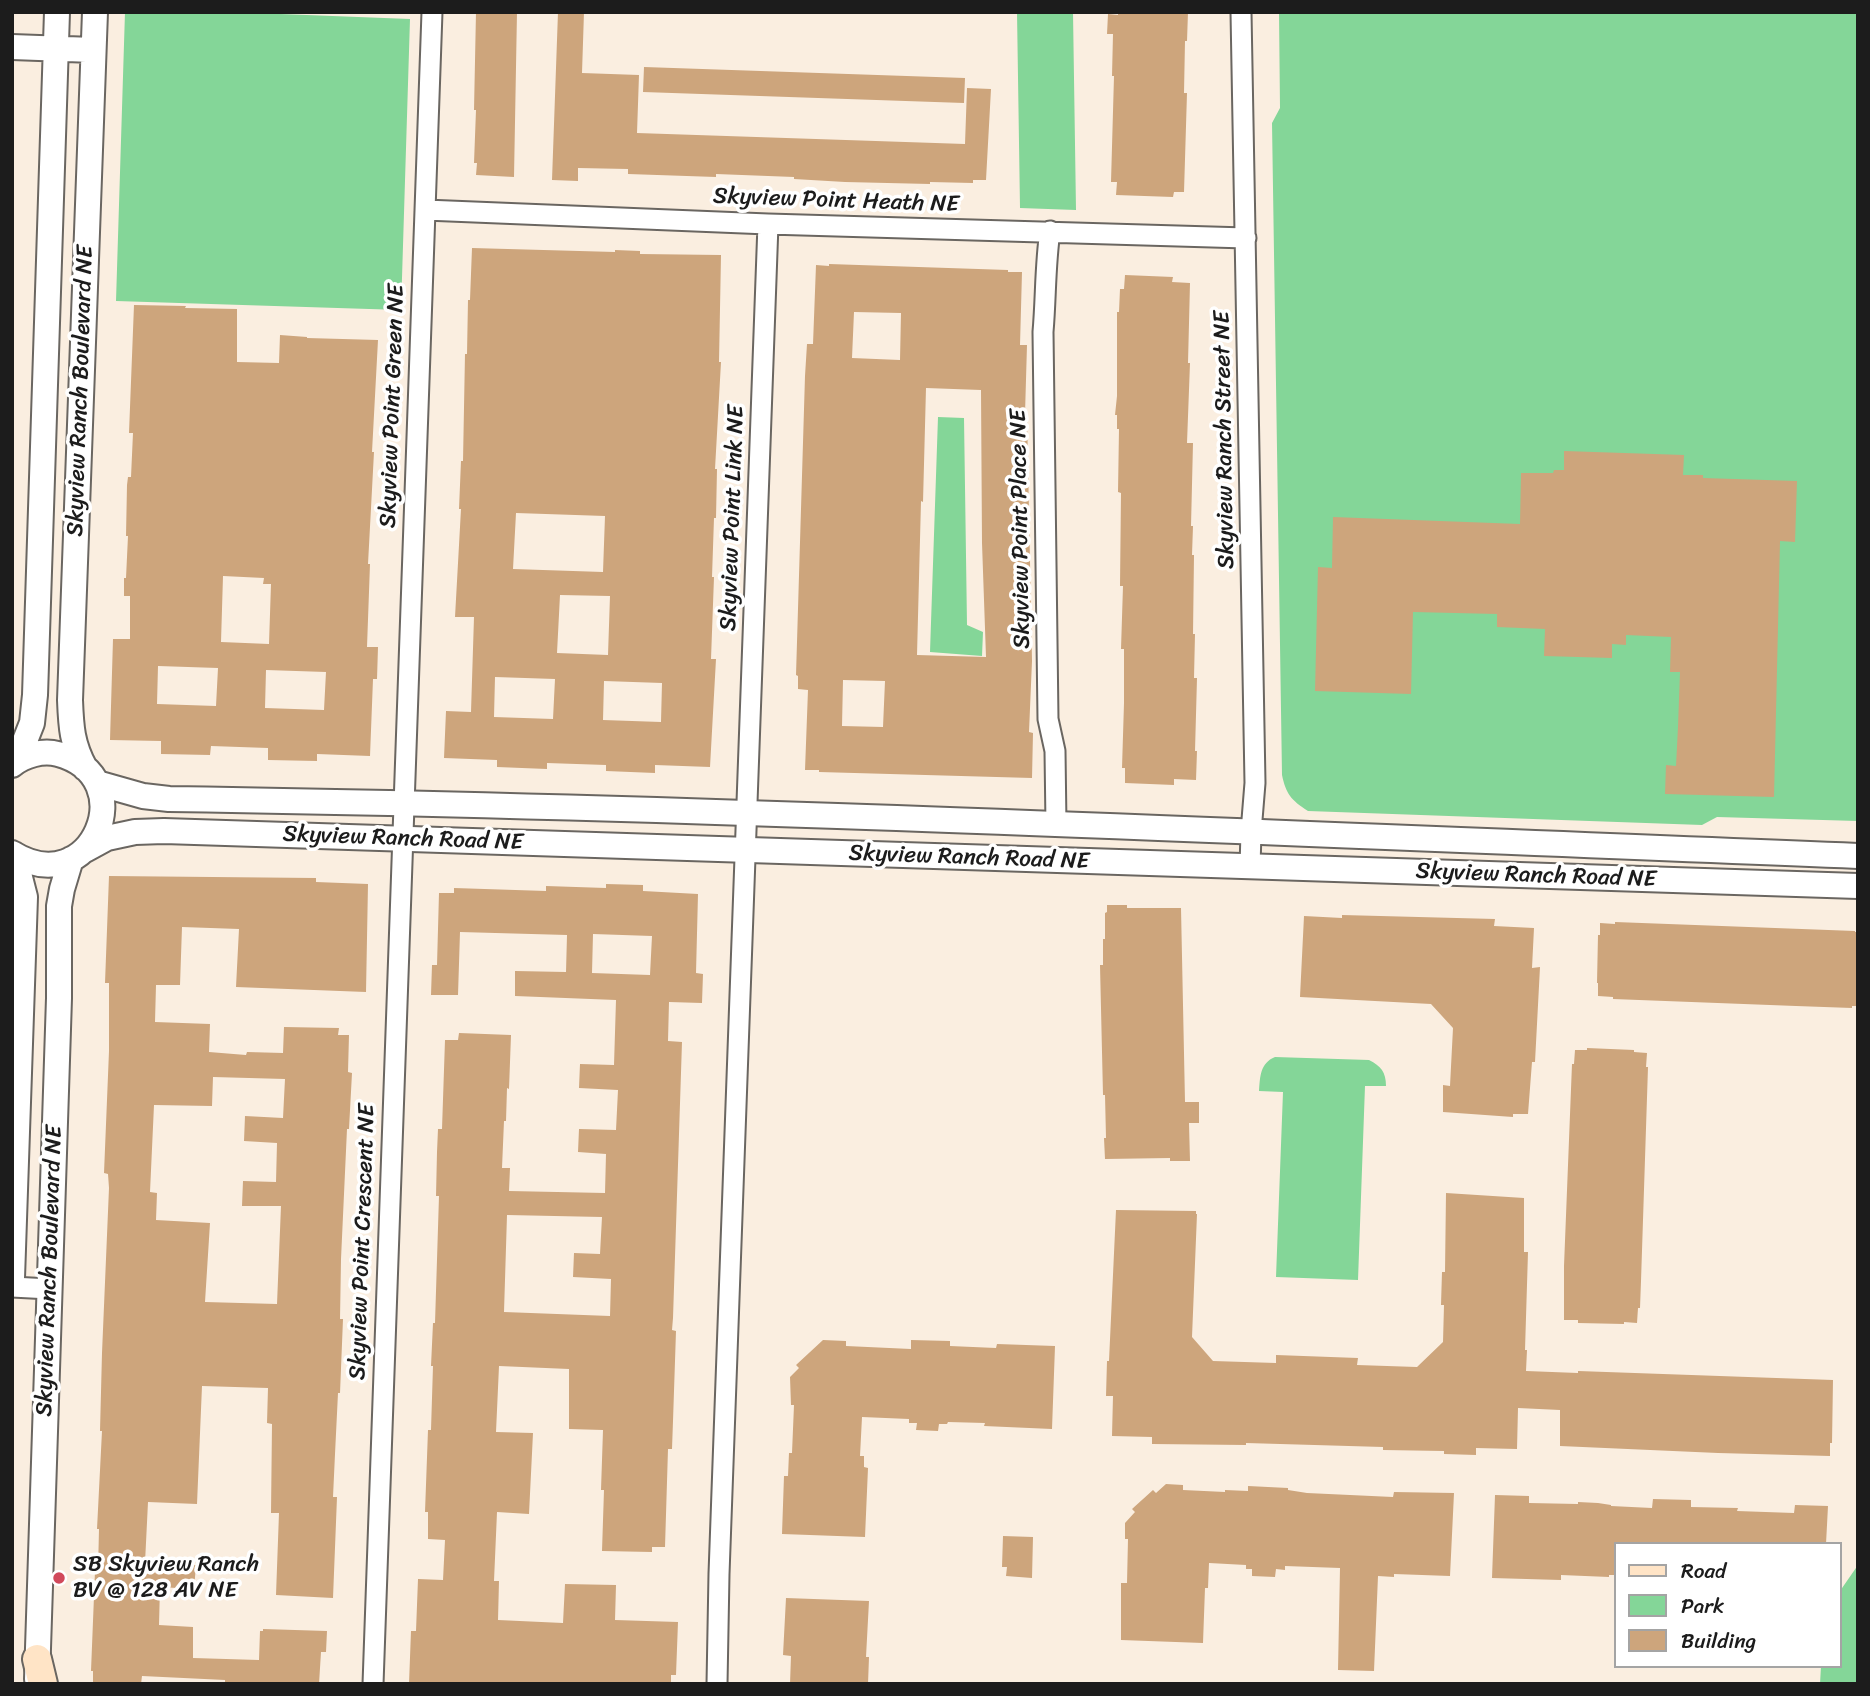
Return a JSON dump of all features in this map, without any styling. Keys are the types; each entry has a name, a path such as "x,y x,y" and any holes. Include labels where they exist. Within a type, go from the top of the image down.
{"street":[{"name":"Skyview Ranch Boulevard NE","path":"15,763 32,723 35,695 57,12"},
{"name":"Skyview Ranch Boulevard NE","path":"39,1676 59,998 59,906 62,889 78,855 96,836 102,818 103,800 78,754 72,734 70,700 95,12"},
{"name":"Skyview Point Green NE","path":"403,802 432,12"},
{"name":"Skyview Ranch Street NE","path":"1241,12 1255,783 1250,867"},
{"path":"12,47 93,50"},
{"name":"Skyview Point Heath NE","path":"425,210 768,224 1246,238"},
{"name":"Skyview Point Link NE","path":"746,813 768,224"},
{"name":"Skyview Point Place NE","path":"1050,232 1043,332 1048,719 1055,751 1056,825"},
{"name":"Skyview Ranch Road NE","path":"15,763 34,754 52,753 70,758 91,775 143,796 169,799 403,802 746,813 1858,856"},
{"name":"Skyview Point Crescent NE","path":"373,1684 403,802"},
{"path":"717,1684 746,813"},
{"name":"Skyview Ranch Road NE","path":"13,853 24,860 56,864 107,838 135,832 1858,886"},
{"name":"Skyview Ranch Boulevard NE","path":"12,1278 24,897 13,853"},
{"path":"12,1287 50,1289"}],"green space":[{"path":"125,12 229,12 410,19 401,310 116,301"},
{"path":"1017,12 1073,12 1076,210 1020,208"},
{"path":"1279,12 1858,12 1858,821 1717,817 1702,825 1308,811 1290,796 1282,775 1272,123 1280,108"},
{"path":"938,417 964,418 967,625 983,632 982,656 930,652"},
{"path":"1275,1057 1369,1060 1384,1073 1386,1086 1365,1086 1358,1280 1276,1277 1283,1092 1259,1091 1264,1067"},
{"path":"1858,1565 1858,1684 1820,1684 1821,1668 1842,1668 1842,1588"}],"building":[{"path":"476,12 517,12 514,177 476,175"},
{"path":"558,12 584,12 582,73 639,75 637,133 965,144 967,88 991,89 986,180 930,184 845,182 716,174 716,177 628,174 628,169 578,168 578,181 552,180"},
{"path":"1118,12 1188,12 1185,41 1184,93 1187,93 1184,192 1174,192 1173,197 1116,195 1117,182 1111,182 1113,34 1107,34 1108,14 1118,15"},
{"path":"644,67 965,78 964,103 643,92"},
{"path":"472,248 721,255 721,362 712,577 711,659 716,659 710,767 655,765 655,773 606,771 606,765 547,763 547,769 497,767 497,760 444,758 446,711 471,712 474,617 455,617 465,354","holes":["516,513 605,516 603,572 513,569","560,595 610,596 608,655 557,653","495,677 555,679 553,719 494,717","604,681 662,683 661,722 603,720"]},
{"path":"816,265 1022,272 1020,345 1027,345 1025,414 1032,661 1029,732 1033,733 1032,778 805,770 808,690 798,689 796,675 805,376 807,344 813,344","holes":["854,312 901,313 900,360 852,358","926,388 981,390 986,657 917,655 921,501 923,502","843,680 885,681 883,727 842,726"]},
{"path":"1125,275 1173,277 1172,282 1190,283 1187,443 1193,443 1191,526 1194,555 1193,634 1194,678 1197,678 1197,751 1196,780 1174,779 1174,785 1125,783 1125,768 1122,768 1123,586 1120,586 1119,429 1115,415 1117,312"},
{"path":"134,305 237,309 237,362 279,363 280,335 378,340 367,647 378,647 377,679 373,679 370,756 317,754 317,761 268,760 268,748 211,746 210,755 161,754 161,741 110,740 113,639 130,639 130,596 124,596 128,536 127,485 128,477 131,477 133,433 129,433","holes":["223,576 264,578 263,584 271,584 269,644 221,642","158,666 218,668 216,706 157,704","266,670 326,672 324,710 265,708"]},
{"path":"1564,451 1684,455 1683,475 1797,481 1795,542 1780,541 1774,797 1665,794 1666,765 1676,766 1678,727 1680,672 1670,672 1671,637 1626,635 1626,645 1612,644 1612,658 1544,656 1545,629 1497,627 1497,614 1413,612 1411,694 1315,691 1318,567 1332,568 1333,517 1520,524 1521,473 1553,473 1554,470 1564,470"},
{"path":"109,876 316,878 316,882 368,884 366,992 236,987 239,929 182,927 180,985 156,985 155,1022 210,1024 209,1052 246,1055 247,1052 283,1053 284,1027 339,1028 338,1035 349,1035 348,1072 352,1073 341,1259 340,1319 343,1319 333,1497 337,1497 333,1598 276,1595 279,1513 271,1513 272,1424 267,1423 268,1388 202,1386 197,1504 148,1502 145,1563 196,1565 194,1589 160,1587 159,1625 193,1627 193,1658 259,1660 260,1631 263,1629 327,1631 326,1652 321,1652 319,1684 225,1684 225,1680 142,1676 141,1684 93,1684 91,1671 95,1571 98,1571 102,1353 109,1188 108,1174 104,1173 109,1051 109,983 105,983","holes":["213,1077 285,1079 283,1118 245,1116 244,1141 277,1143 276,1182 243,1181 242,1206 281,1206 277,1304 205,1302 210,1223 156,1220 157,1193 150,1192 154,1105 212,1106"]},
{"path":"606,884 643,885 643,891 698,894 696,973 703,974 702,1003 669,1002 668,1041 682,1042 672,1330 676,1331 673,1421 672,1449 668,1449 665,1547 652,1547 652,1552 602,1551 603,1430 569,1429 569,1369 499,1366 496,1432 533,1433 529,1514 497,1512 494,1581 499,1581 498,1620 563,1623 565,1584 616,1585 615,1620 678,1622 676,1675 671,1675 671,1684 409,1684 411,1631 416,1631 418,1579 443,1580 445,1540 428,1539 428,1512 425,1512 435,1323 439,1196 436,1196 437,1152 438,1129 442,1129 445,1040 458,1040 459,1033 511,1035 502,1168 510,1168 509,1191 605,1193 606,1154 578,1152 579,1129 616,1130 618,1090 579,1088 580,1064 614,1065 616,1000 515,996 515,971 566,972 567,935 460,932 458,995 431,995 432,965 437,965 439,893 454,893 454,888 546,891 546,886 606,888","holes":["593,934 652,936 650,975 592,973","507,1215 602,1217 600,1254 574,1253 573,1277 611,1279 610,1316 504,1312"]},
{"path":"1107,905 1127,905 1127,908 1181,908 1185,1102 1199,1102 1199,1123 1189,1123 1190,1161 1170,1161 1170,1158 1105,1159 1100,965 1103,965"},
{"path":"1342,915 1495,919 1494,926 1534,928 1532,968 1540,967 1535,1062 1532,1062 1528,1114 1513,1114 1513,1117 1443,1112 1443,1085 1450,1086 1453,1028 1431,1004 1300,997 1304,916 1342,918"},
{"path":"1600,923 1858,932 1858,1006 1852,1008 1613,999 1598,996"},
{"path":"1587,1048 1647,1053 1640,1308 1637,1323 1578,1323 1578,1320 1564,1320 1572,1064 1575,1050"},
{"path":"1446,1193 1524,1198 1524,1252 1528,1252 1526,1371 1833,1380 1830,1456 1560,1446 1560,1410 1518,1408 1517,1449 1476,1448 1476,1455 1444,1454 1444,1451 1383,1450 1383,1447 1246,1443 1152,1444 1152,1437 1112,1436 1113,1396 1106,1396 1116,1210 1196,1211 1192,1337 1213,1361 1276,1363 1276,1355 1358,1358 1357,1365 1417,1367 1443,1342 1444,1305 1441,1305 1442,1272 1445,1272"},
{"path":"823,1340 846,1341 846,1346 911,1349 911,1340 950,1341 950,1346 996,1348 997,1344 1055,1346 1052,1429 948,1422 939,1424 938,1431 916,1430 917,1423 909,1423 909,1419 862,1417 860,1456 864,1456 864,1467 868,1468 865,1537 782,1534 784,1476 788,1476 789,1453 792,1453 794,1405 791,1405 790,1377 799,1368 796,1365"},
{"path":"1166,1484 1183,1485 1183,1490 1225,1492 1248,1491 1248,1486 1288,1488 1307,1493 1393,1497 1394,1492 1454,1493 1450,1576 1378,1576 1374,1671 1338,1670 1340,1568 1285,1566 1285,1570 1276,1569 1275,1577 1252,1576 1252,1569 1246,1569 1246,1565 1209,1563 1208,1588 1205,1588 1203,1643 1121,1640 1121,1583 1127,1583 1128,1539 1125,1539 1125,1523 1135,1512 1132,1509 1153,1490 1156,1493"},
{"path":"1495,1495 1529,1496 1529,1503 1578,1502 1652,1508 1653,1499 1691,1500 1691,1507 1794,1513 1795,1505 1828,1506 1826,1542 1615,1542 1615,1575 1609,1577 1561,1575 1561,1580 1492,1578"},
{"path":"1003,1536 1033,1537 1032,1578 1006,1576 1007,1567 1002,1567"},
{"path":"786,1598 869,1601 866,1657 869,1657 868,1684 790,1684 791,1656 783,1655"}],"place":[{"name":"SB Skyview Ranch BV @ 128 AV NE","path":"59,1578"}]}
